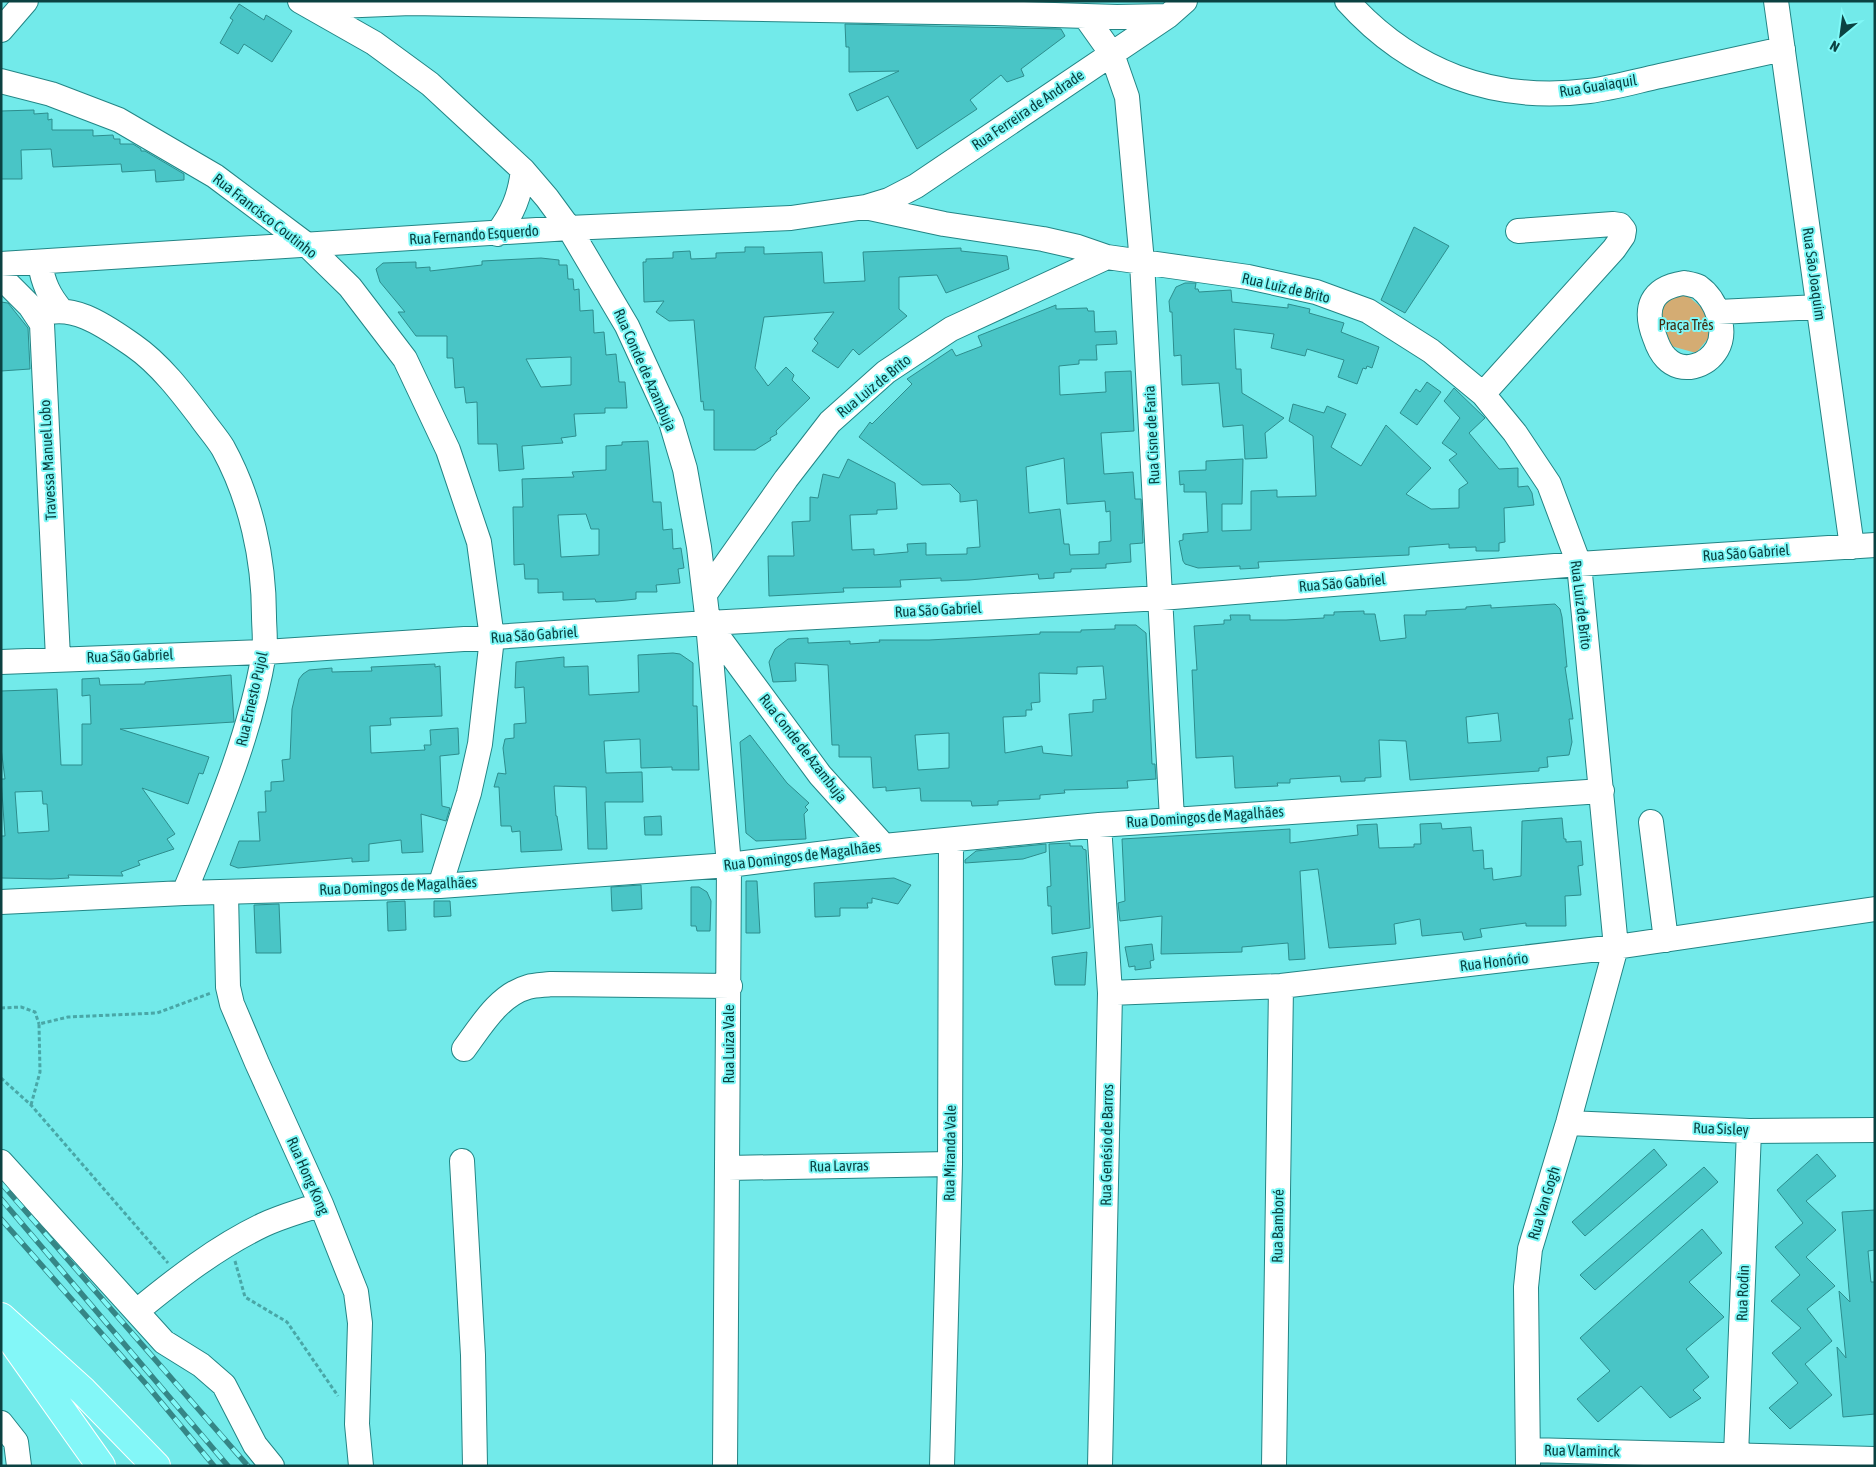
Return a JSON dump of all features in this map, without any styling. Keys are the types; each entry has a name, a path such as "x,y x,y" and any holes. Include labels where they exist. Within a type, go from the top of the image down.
{"main road":[{"path":"1,1317 83,1391 156,1466"},
{"path":"1,1324 101,1466"}],"street":[{"path":"1,30 26,1"},
{"name":"Rua Guaiaquil","path":"1346,1 1367,24 1410,55 1452,76 1490,89 1542,94 1590,91 1783,49"},
{"name":"Rua São Joaquim","path":"1776,1 1818,307 1863,546"},
{"path":"306,4 411,3 1116,17 1176,9"},
{"name":"Rua Conde de Azambuja","path":"306,4 374,43 430,84 523,170 569,228 627,326 671,422 685,469 708,623 820,775 884,846"},
{"name":"Rua Ferreira de Andrade","path":"864,208 888,200 927,179 1176,9"},
{"path":"1085,16 1112,54"},
{"path":"1112,54 1116,17"},
{"name":"Rua Cisne de Faria","path":"1112,54 1127,97 1142,262 1172,819"},
{"name":"Rua Francisco Coutinho","path":"1,80 51,94 118,120 214,176 307,246 350,287 405,359 448,450 479,542 492,638 480,744 469,793 440,886"},
{"path":"497,234 514,209 521,192 523,170"},
{"path":"927,179 926,195 929,208 944,224"},
{"name":"Rua Fernando Esquerdo","path":"1,264 569,228 791,218 864,208 944,224 1043,239 1078,247 1107,258"},
{"path":"1482,394 1614,249 1623,236 1624,230 1620,225 1613,224 1518,232"},
{"name":"Rua Luiz de Brito","path":"705,594 786,479 830,422 886,372 951,329 1107,258 1248,277 1316,292 1368,311 1431,351 1482,394 1515,433 1549,484 1579,564 1616,947"},
{"path":"40,263 43,280 50,297 62,311"},
{"path":"1,277 38,316"},
{"path":"1718,312 1818,307"},
{"name":"Rua Ernesto Pujol","path":"38,316 50,310 82,316 109,329 144,353 188,402 223,448 243,495 259,544 264,593 265,652 244,740 184,893"},
{"name":"Travessa Manuel Lobo","path":"38,316 42,324 58,658"},
{"name":"Rua São Gabriel","path":"1,662 58,658 265,652 708,623 1161,598 1579,564 1863,546"},
{"name":"Rua Luiza Vale","path":"708,623 729,865 730,986 725,1466"},
{"name":"Rua Domingos de Magalhães","path":"1,902 184,893 440,886 729,865 884,846 1172,819 1602,791"},
{"path":"1650,822 1666,940"},
{"name":"Rua Genésio de Barros","path":"1099,825 1110,993 1100,1466"},
{"name":"Rua Miranda Vale","path":"942,1466 950,1164 951,840"},
{"name":"Rua Hong Kong","path":"226,893 228,987 240,1026 321,1204 356,1292 360,1347 357,1424 361,1466"},
{"name":"Rua Honório","path":"1110,993 1282,986 1616,947 1875,908"},
{"name":"Rua Van Gogh","path":"1528,1458 1526,1287 1530,1249 1568,1123 1616,947"},
{"path":"464,1049 497,1006 510,995 528,987 551,984 730,986"},
{"name":"Rua Bamboré","path":"1274,1466 1282,986"},
{"name":"Rua Sisley","path":"1568,1123 1749,1130 1875,1130"},
{"name":"Rua Rodin","path":"1736,1455 1749,1130"},
{"path":"462,1161 474,1355 475,1466"},
{"path":"1,1162 164,1342 201,1365 224,1385 255,1445 272,1466"},
{"name":"Rua Lavras","path":"728,1168 950,1164"},
{"path":"136,1311 179,1277 230,1243 264,1225 321,1204"},
{"path":"1,1423 16,1442 13,1463"},
{"name":"Rua Vlaminck","path":"1528,1458 1736,1455 1875,1459"}],"path":[{"path":"39,1024 68,1017 157,1013 228,987"},
{"path":"1,1008 21,1007 35,1012 39,1024 40,1072 31,1105"},
{"path":"1,1078 31,1105 179,1277"},
{"path":"230,1243 245,1297 287,1322 357,1424"}],"green space":[{"name":"Praça Três","path":"1682,291 1702,308 1716,329 1696,353 1671,346 1652,316 1660,301"}],"building":[{"path":"239,4 264,20 266,15 292,31 272,62 244,44 238,54 220,43 233,20 230,18"},
{"path":"845,24 1061,29 1065,36 1021,69 1024,76 1007,82 1001,75 970,100 977,109 917,149 888,96 857,111 849,94 899,71 849,72 849,47 846,47"},
{"path":"34,110 34,114 48,113 48,120 52,119 52,130 93,130 93,136 113,135 114,139 120,139 120,144 133,144 141,149 141,151 145,151 184,174 184,180 156,182 155,170 122,172 121,164 53,167 51,149 21,150 22,179 1,179 1,111"},
{"path":"1414,227 1449,246 1405,313 1381,300"},
{"path":"745,247 764,247 764,254 822,252 824,283 865,281 863,252 961,248 961,251 1007,256 1009,269 946,293 937,275 899,277 899,309 907,316 859,355 853,349 838,368 812,351 818,343 814,339 834,312 764,317 755,368 768,386 786,367 794,375 792,380 810,398 776,431 777,434 770,438 771,440 755,450 714,450 714,410 704,410 703,401 701,402 694,320 669,321 656,312 664,301 644,302 643,262 646,262 646,259 673,258 673,252 690,251 691,259 716,258 716,253 745,252"},
{"path":"541,258 559,260 559,265 567,265 568,279 573,279 574,290 579,289 580,311 593,310 594,333 604,332 606,355 616,354 619,382 625,382 627,408 605,408 605,413 574,414 576,436 561,438 563,443 522,446 524,469 499,471 497,444 478,444 477,402 466,403 464,387 455,388 453,358 447,358 447,336 416,336 398,312 405,312 380,282 376,269 383,263 416,262 416,268 430,267 430,271 482,265 482,261","holes":["571,357 571,385 541,387 526,359"]},
{"path":"1185,283 1196,283 1195,289 1198,289 1199,292 1231,290 1232,302 1288,308 1288,304 1310,309 1309,313 1344,323 1341,332 1379,347 1372,368 1367,366 1366,369 1363,368 1357,384 1338,377 1344,360 1307,349 1305,356 1271,348 1274,334 1234,329 1236,369 1241,369 1242,393 1284,418 1265,433 1267,458 1245,459 1243,425 1223,427 1219,383 1182,385 1181,355 1174,356 1172,312 1170,312 1169,301 1176,287"},
{"path":"1,302 8,303 28,328 30,369 1,371"},
{"path":"1056,305 1056,309 1087,308 1088,311 1094,311 1095,332 1116,331 1117,344 1096,345 1097,360 1079,360 1079,364 1059,366 1060,395 1106,392 1105,372 1131,371 1134,431 1101,433 1104,474 1133,472 1135,499 1141,499 1143,543 1130,544 1131,562 1106,564 1106,568 1071,569 1071,572 1054,573 1054,578 1039,579 1038,574 969,580 941,581 941,578 900,580 901,587 843,588 844,592 769,596 768,556 794,556 792,522 810,521 810,497 818,498 823,474 839,478 848,459 895,483 897,509 877,510 877,514 850,515 852,550 874,549 874,555 908,552 907,544 926,543 926,555 967,554 967,548 980,547 977,500 960,502 960,494 950,484 922,485 859,437 870,422 872,424 912,384 907,379 952,349 956,356 982,346 978,336","holes":["1064,458 1067,504 1105,501 1106,512 1110,511 1111,541 1099,542 1099,554 1070,555 1069,544 1064,544 1060,509 1029,513 1026,467"]},
{"path":"1427,382 1441,392 1417,425 1400,413 1416,389 1420,392"},
{"path":"1454,388 1485,418 1469,433 1499,469 1518,468 1518,487 1528,486 1532,493 1534,505 1504,508 1505,542 1499,543 1499,551 1476,551 1476,547 1449,548 1449,544 1409,547 1409,555 1258,562 1259,568 1240,569 1240,566 1198,568 1185,564 1183,561 1179,541 1183,540 1183,534 1208,532 1206,492 1184,492 1184,484 1180,485 1179,471 1206,470 1206,461 1243,459 1242,504 1222,504 1222,531 1251,530 1251,491 1277,490 1277,497 1316,496 1313,436 1289,421 1293,404 1324,413 1327,406 1346,414 1331,447 1361,466 1386,425 1431,468 1406,494 1431,509 1459,508 1459,489 1468,483 1449,460 1457,454 1442,443 1460,418 1444,401"},
{"path":"648,441 653,502 661,502 663,530 672,529 673,549 681,548 684,568 678,569 680,583 656,585 657,592 636,592 636,599 617,601 596,602 595,599 563,600 563,592 538,593 538,579 525,579 524,564 514,565 513,507 523,507 522,479 574,477 572,472 606,470 606,446 622,445 622,442","holes":["586,514 591,529 599,529 599,555 561,557 558,515"]},
{"path":"1555,604 1560,609 1567,667 1565,667 1573,719 1569,719 1572,742 1569,755 1547,757 1548,767 1539,768 1539,771 1410,780 1406,741 1379,740 1381,777 1365,778 1365,781 1341,782 1340,776 1290,779 1290,783 1277,783 1278,786 1235,788 1233,756 1196,758 1192,670 1197,670 1194,626 1224,624 1224,620 1231,620 1230,615 1250,615 1250,620 1286,620 1324,618 1324,615 1334,615 1334,612 1364,611 1364,614 1375,614 1380,641 1406,638 1404,615 1426,615 1426,611 1466,609 1466,607 1491,605 1491,608","holes":["1498,713 1501,741 1468,743 1466,717"]},
{"path":"1115,625 1136,625 1146,633 1152,764 1155,764 1156,779 1127,781 1128,788 1064,790 1065,793 1040,795 1040,799 998,801 998,805 972,806 971,801 921,801 920,788 886,791 886,787 873,788 871,757 839,757 839,745 832,745 828,665 795,663 796,681 773,682 769,662 775,649 788,639 808,638 808,643 850,641 850,644 880,642 879,640 929,640 1115,629","holes":["1103,666 1106,699 1093,700 1093,712 1069,714 1072,756 1043,753 1042,746 1005,753 1003,717 1026,716 1026,710 1032,710 1031,703 1040,702 1039,673 1077,674 1077,667","949,733 949,768 918,770 915,735"]},
{"path":"680,654 693,663 693,706 697,706 699,770 672,770 672,767 641,768 640,739 604,741 606,773 642,772 643,802 605,802 607,849 588,849 586,787 554,786 556,816 562,850 521,852 520,831 512,832 511,826 501,826 499,787 494,787 498,773 506,774 503,748 505,739 514,738 514,724 526,723 524,687 515,688 516,662 564,657 564,667 588,666 589,695 639,692 638,655"},
{"path":"435,664 435,667 440,666 442,716 390,718 391,725 370,726 371,753 425,750 424,745 431,745 430,730 458,728 459,754 440,756 442,806 450,808 446,821 421,814 423,852 402,853 401,840 369,844 369,861 352,862 352,858 238,868 230,865 239,841 260,841 258,812 266,812 265,791 271,791 271,782 284,781 282,760 290,759 292,709 299,679 303,674 309,670 332,668 332,672 372,671 371,667"},
{"path":"231,675 234,722 120,729 209,757 203,774 199,773 188,804 142,788 175,834 167,839 174,849 138,861 140,865 121,872 123,876 68,875 69,878 51,879 1,878 1,836 5,836 1,779 5,779 1,748 1,691 57,689 61,765 82,765 82,724 91,724 90,695 82,696 82,679 99,678 100,685 145,684 145,682","holes":["42,791 43,804 47,804 49,831 18,833 15,792"]},
{"path":"750,735 787,783 809,803 805,807 808,810 804,814 806,839 756,841 746,833 740,742"},
{"path":"661,816 662,835 645,835 644,817"},
{"path":"1562,818 1566,842 1581,841 1583,865 1578,866 1581,895 1565,896 1566,926 1526,926 1526,923 1480,929 1482,937 1464,940 1462,932 1422,936 1420,919 1394,924 1396,944 1329,948 1318,869 1300,871 1305,959 1289,960 1288,943 1242,947 1242,952 1161,954 1162,916 1120,921 1118,903 1125,901 1122,839 1290,829 1290,843 1358,835 1357,825 1377,824 1379,848 1414,847 1414,844 1421,844 1420,824 1441,823 1442,829 1471,827 1473,851 1483,850 1484,869 1492,868 1493,880 1521,876 1522,821"},
{"path":"1070,843 1070,846 1082,846 1086,850 1090,928 1052,934 1051,906 1048,906 1047,887 1051,886 1049,844"},
{"path":"1046,844 1046,852 1023,859 965,863 965,860 976,851"},
{"path":"894,878 911,885 898,904 872,898 872,903 867,903 868,908 840,908 840,916 815,917 814,883"},
{"path":"746,881 757,881 760,933 746,933"},
{"path":"641,885 642,909 612,911 611,887"},
{"path":"691,887 699,887 707,892 711,901 710,931 697,931 696,926 691,926"},
{"path":"405,901 406,930 388,931 387,902"},
{"path":"434,901 450,901 451,916 434,917"},
{"path":"279,904 281,953 256,953 254,905"},
{"path":"1152,944 1154,960 1150,961 1151,968 1135,970 1135,966 1129,967 1125,947"},
{"path":"1087,952 1085,985 1055,985 1052,957"},
{"path":"1654,1149 1667,1165 1585,1236 1572,1222"},
{"path":"1817,1154 1836,1176 1806,1201 1836,1230 1806,1257 1835,1286 1807,1309 1832,1341 1805,1364 1832,1395 1790,1429 1769,1408 1798,1383 1772,1353 1801,1328 1771,1301 1800,1275 1775,1247 1803,1223 1777,1190"},
{"path":"1704,1167 1718,1182 1595,1290 1580,1275"},
{"path":"1875,1210 1875,1250 1868,1251 1871,1282 1875,1282 1875,1414 1843,1417 1837,1347 1846,1358 1839,1291 1850,1302 1842,1212"},
{"path":"1702,1229 1722,1253 1689,1282 1724,1317 1686,1349 1709,1377 1693,1390 1701,1398 1670,1418 1641,1386 1598,1422 1577,1399 1610,1371 1580,1338"}],"railway":[{"path":"1,1183 248,1466"},
{"path":"1,1199 228,1466"},
{"path":"1,1219 146,1384 214,1466"}]}
